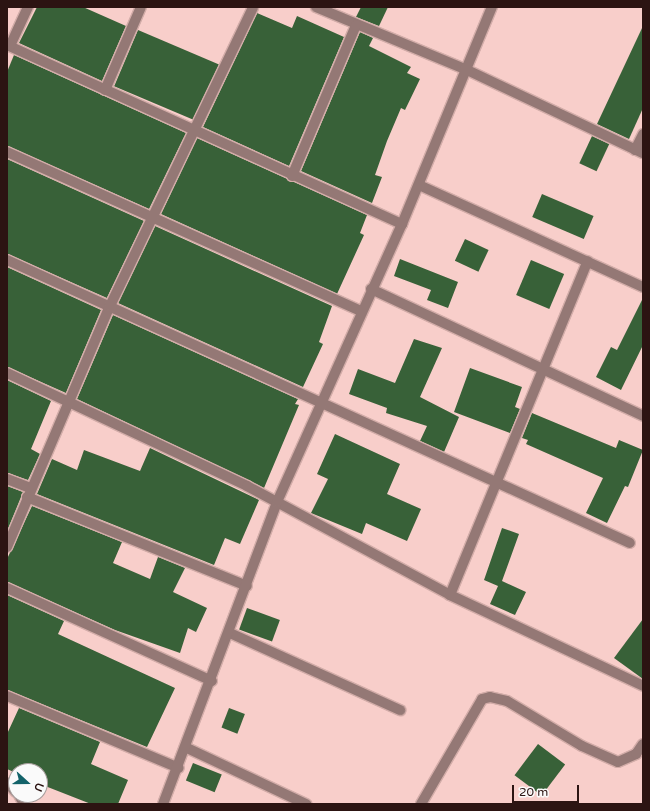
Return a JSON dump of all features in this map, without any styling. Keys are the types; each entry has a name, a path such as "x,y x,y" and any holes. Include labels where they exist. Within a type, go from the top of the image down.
{"street":[{"path":"28,7 9,46 194,132 402,224"},
{"path":"105,90 141,7"},
{"path":"7,547 28,493 110,306 253,7"},
{"path":"316,7 356,25 465,69 639,152 643,134"},
{"path":"163,804 187,748 277,502 360,311 419,185 465,69 492,7"},
{"path":"292,176 356,25"},
{"path":"7,152 360,311"},
{"path":"419,185 588,261 643,288"},
{"path":"7,260 630,542"},
{"path":"450,595 588,261"},
{"path":"371,289 643,416"},
{"path":"7,373 277,502 450,595 643,686"},
{"path":"7,478 28,493 247,586"},
{"path":"7,588 212,681"},
{"path":"230,633 400,710"},
{"path":"7,696 179,768"},
{"path":"421,804 482,699 490,697 507,701 582,746 618,762 636,754 643,744"},
{"path":"187,748 306,804"}],"building":[{"path":"37,7 83,7 126,26 102,81 19,43"},
{"path":"361,7 388,7 379,26 356,17"},
{"path":"257,13 292,28 297,16 344,37 289,166 203,127"},
{"path":"643,26 643,108 629,139 597,124"},
{"path":"138,30 219,64 195,121 114,86"},
{"path":"360,32 373,38 369,46 411,67 407,73 420,79 405,110 401,108 387,141 375,175 382,177 372,203 301,171"},
{"path":"14,55 186,133 149,209 7,146 7,72"},
{"path":"592,136 609,144 597,171 579,163"},
{"path":"197,138 367,215 360,233 364,235 337,294 161,214"},
{"path":"7,159 144,221 107,298 7,254"},
{"path":"542,194 594,216 584,239 532,217"},
{"path":"155,226 332,306 319,342 323,344 303,387 118,303"},
{"path":"465,239 489,250 478,272 455,261"},
{"path":"400,259 458,282 448,308 427,300 431,290 394,276"},
{"path":"531,260 564,274 549,309 516,295"},
{"path":"7,267 101,310 66,393 7,367"},
{"path":"643,298 643,345 621,390 596,377 611,347 617,350"},
{"path":"113,315 298,399 295,404 299,405 264,488 77,399"},
{"path":"414,339 442,348 420,397 459,417 444,452 420,441 427,426 386,413 387,408 349,394 358,369 395,383"},
{"path":"470,368 522,387 515,407 520,409 510,433 454,412"},
{"path":"7,380 51,401 31,449 40,454 28,480 7,473"},
{"path":"532,413 616,448 619,440 643,450 628,487 625,486 607,523 586,513 603,478 526,444 528,440 522,438"},
{"path":"335,434 400,464 387,494 421,509 407,541 366,523 362,534 311,513 328,479 317,474"},
{"path":"150,448 259,500 240,544 225,538 214,565 37,494 52,459 77,470 84,450 140,471"},
{"path":"7,486 23,492 8,529 7,529"},
{"path":"32,506 122,542 113,563 150,579 158,557 185,568 173,592 207,608 196,632 188,628 180,653 115,630 7,582 7,559"},
{"path":"502,528 519,534 502,581 526,592 515,615 490,604 498,586 484,580"},
{"path":"7,595 64,621 58,634 175,688 147,747 7,690"},
{"path":"247,608 280,620 272,642 239,630"},
{"path":"643,619 643,679 614,658"},
{"path":"19,708 100,742 91,764 128,780 118,804 91,804 48,787 48,763 8,763 7,769 7,734"},
{"path":"229,708 245,714 237,734 221,728"},
{"path":"538,744 565,764 542,796 515,775"},
{"path":"193,763 222,775 215,792 186,781"}]}
